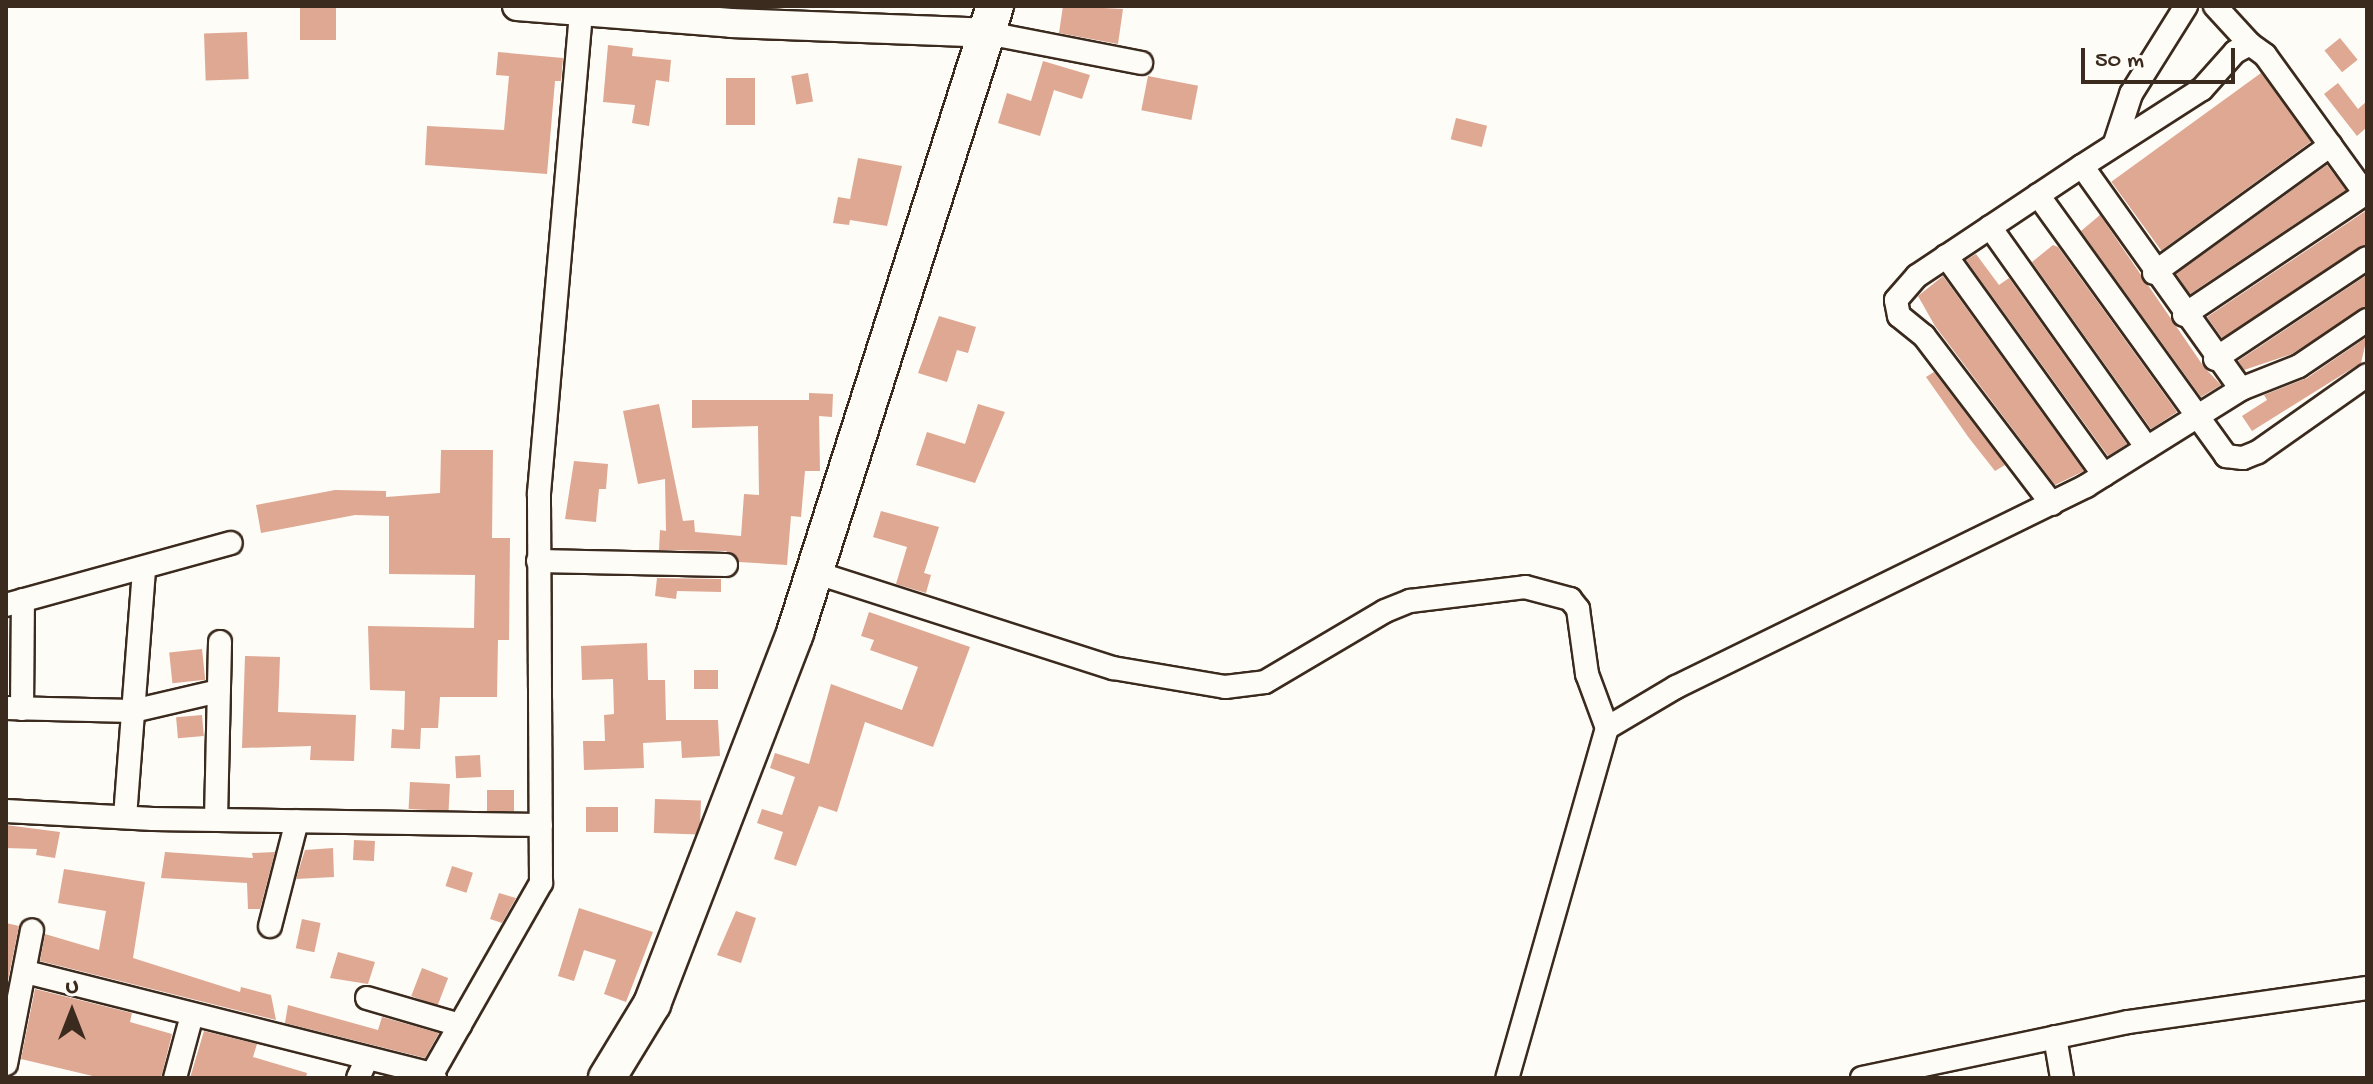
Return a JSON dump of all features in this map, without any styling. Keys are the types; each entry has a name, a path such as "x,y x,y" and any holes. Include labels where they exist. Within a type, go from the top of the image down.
{"highway":[{"path":"607,1078 652,1004 817,573 991,19"}],"street":[{"path":"517,6 991,19 1141,63"},
{"path":"2115,143 2131,94 2186,6"},
{"path":"2184,315 2366,195 2265,55 2250,44 2215,6"},
{"path":"26,972 192,1015 363,1069 434,1076 460,1025 537,894 541,825 538,561 542,428 582,10"},
{"path":"2052,504 1924,336 1899,316 1896,300 1901,290 1946,256 2211,82 2235,52 2250,44"},
{"path":"2154,273 2331,145"},
{"path":"2082,166 2215,359 2241,389"},
{"path":"2038,195 2195,418 2226,456 2249,456 2367,375"},
{"path":"1990,227 2147,448"},
{"path":"1946,256 2104,475"},
{"path":"2215,359 2367,258"},
{"path":"1607,728 1676,687 2052,504 2241,389 2299,366 2367,320"},
{"path":"219,691 133,711 14,708 15,603 231,543"},
{"path":"538,561 726,565"},
{"path":"125,817 144,569"},
{"path":"817,573 1113,668 1225,687 1265,682 1385,611 1410,601 1539,588 1570,599 1578,609 1587,674 1607,728 1507,1078"},
{"path":"216,819 220,642"},
{"path":"6,811 125,817 541,825"},
{"path":"270,926 297,821"},
{"path":"6,1064 32,930"},
{"path":"1862,1078 2055,1037 2367,988"},
{"path":"367,998 460,1025"},
{"path":"175,1078 192,1015"},
{"path":"2055,1037 2062,1078"},
{"path":"6,1075 19,1078"}],"building":[{"path":"300,6 336,6 336,40 300,40"},
{"path":"1063,6 1123,9 1118,44 1059,33"},
{"path":"247,32 249,79 206,80 204,34"},
{"path":"2340,38 2358,60 2342,72 2324,51"},
{"path":"608,45 633,48 632,56 671,60 669,82 656,80 649,126 632,123 635,105 603,102"},
{"path":"498,52 563,58 561,81 555,81 547,174 425,165 427,126 504,130 509,76 496,75"},
{"path":"1043,61 1090,75 1082,99 1054,90 1040,136 998,123 1007,93 1031,101"},
{"path":"808,73 813,102 796,105 791,76"},
{"path":"2261,73 2311,142 2161,251 2111,182"},
{"path":"1148,76 1198,86 1191,120 1141,110"},
{"path":"726,78 755,78 755,125 726,125"},
{"path":"2338,83 2358,109 2367,101 2367,127 2357,136 2324,94"},
{"path":"1456,118 1487,126 1482,147 1451,139"},
{"path":"858,158 902,166 887,226 850,220 849,225 833,223 838,197 850,199"},
{"path":"2327,165 2346,190 2190,294 2176,274"},
{"path":"2367,210 2367,244 2222,338 2207,317"},
{"path":"2100,215 2204,367 2221,385 2201,397 2081,231"},
{"path":"2053,245 2058,247 2177,412 2151,429 2032,262"},
{"path":"1976,254 1999,285 2009,278 2127,444 2108,456 1966,260"},
{"path":"2367,275 2367,306 2292,354 2244,370 2238,361"},
{"path":"1943,276 2084,471 2055,485 1935,326 1918,296"},
{"path":"939,316 976,327 968,353 957,350 947,382 918,373"},
{"path":"2367,337 2361,363 2252,431 2242,416 2267,400 2264,395 2307,378"},
{"path":"1934,372 2005,465 1995,471 1969,438 1926,377"},
{"path":"809,393 833,394 832,417 819,416 820,471 805,471 801,517 791,516 787,565 739,562 726,551 659,550 660,530 666,531 665,479 638,484 623,411 659,404 683,521 694,520 695,532 741,536 744,494 759,495 758,426 692,428 692,400 809,400"},
{"path":"978,404 1005,412 975,483 916,465 927,432 965,444"},
{"path":"441,450 493,450 492,538 510,538 509,640 498,640 497,697 440,697 438,728 421,728 420,749 391,748 392,729 404,730 405,691 370,690 368,626 474,628 475,575 389,574 389,516 355,515 261,533 256,505 335,490 386,491 386,497 440,493"},
{"path":"574,461 608,464 606,489 599,489 596,522 565,519"},
{"path":"881,511 939,527 924,573 931,575 926,593 896,584 907,547 873,537"},
{"path":"657,578 721,579 721,592 677,591 676,599 655,596"},
{"path":"869,612 970,647 933,747 865,722 837,812 819,806 796,866 774,859 783,832 757,823 762,809 782,815 795,777 770,768 775,753 809,764 831,684 902,710 918,667 870,650 874,640 861,636"},
{"path":"647,643 648,680 665,680 666,720 718,720 720,756 682,758 681,741 643,743 644,768 584,770 583,741 605,741 604,715 614,714 613,679 582,680 581,646"},
{"path":"202,649 205,680 172,683 169,652"},
{"path":"245,656 280,657 278,712 356,715 354,761 310,760 311,746 242,748"},
{"path":"694,670 718,670 718,689 694,689"},
{"path":"202,715 204,736 178,738 176,717"},
{"path":"480,755 481,777 456,778 455,756"},
{"path":"410,782 450,784 449,811 409,809"},
{"path":"487,790 514,790 514,811 487,811"},
{"path":"655,799 701,801 700,835 654,833"},
{"path":"586,807 618,807 618,832 586,832"},
{"path":"6,825 60,832 55,858 36,855 37,849 6,848"},
{"path":"354,840 375,841 374,861 353,860"},
{"path":"333,848 334,877 296,879 305,850"},
{"path":"165,852 253,858 252,853 275,852 260,909 248,909 247,883 161,878"},
{"path":"452,866 473,873 466,893 446,886"},
{"path":"64,869 145,882 133,958 240,992 241,987 271,995 276,1020 40,961 45,934 99,950 106,911 58,903"},
{"path":"499,893 516,898 502,923 490,919"},
{"path":"579,908 653,932 626,1002 604,994 616,960 584,950 574,981 558,976"},
{"path":"736,911 756,918 741,963 717,955"},
{"path":"302,919 321,923 314,952 296,948"},
{"path":"6,923 19,926 6,990"},
{"path":"338,952 375,962 368,984 330,978"},
{"path":"422,968 448,978 437,1006 411,996"},
{"path":"35,989 132,1013 130,1022 172,1034 161,1078 101,1078 21,1059"},
{"path":"288,1005 378,1030 382,1017 439,1033 425,1058 285,1023"},
{"path":"204,1031 257,1044 253,1057 307,1073 306,1078 190,1078"}]}
